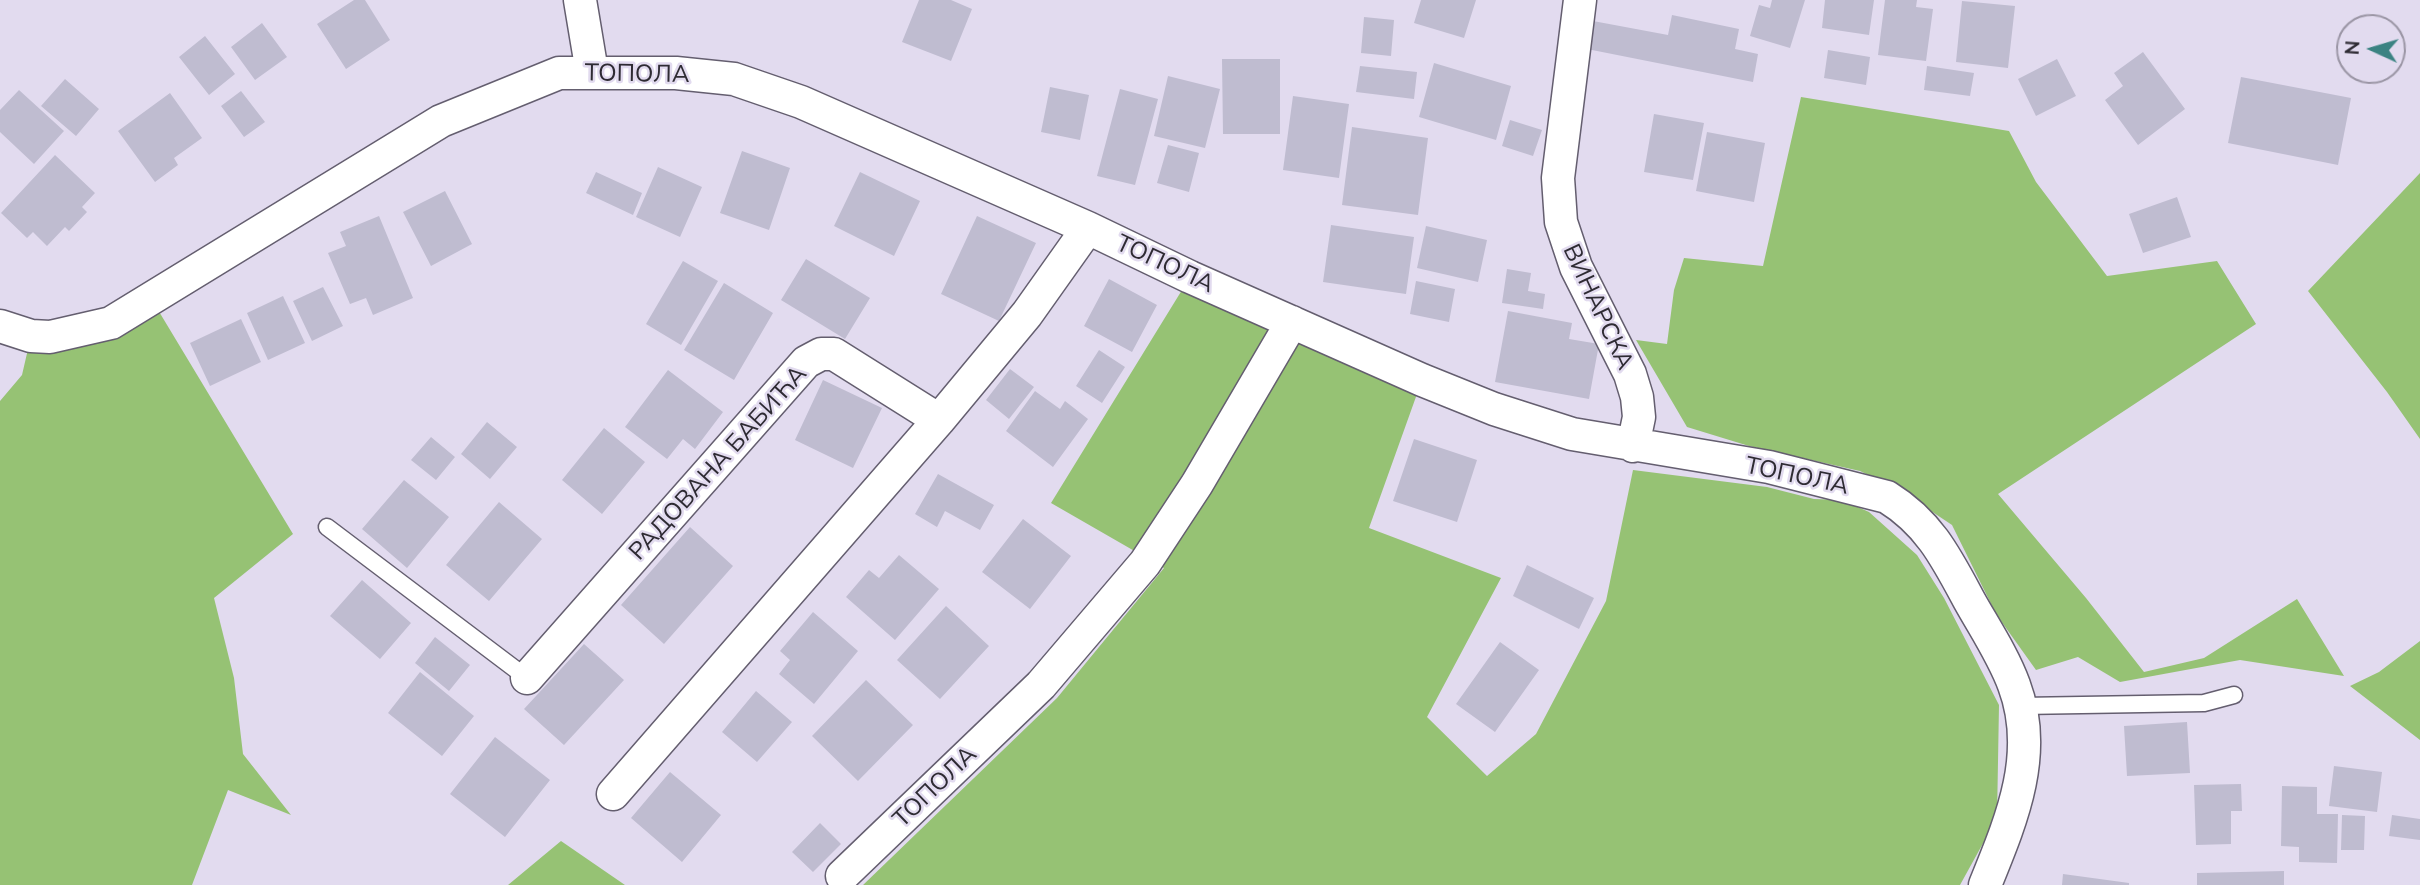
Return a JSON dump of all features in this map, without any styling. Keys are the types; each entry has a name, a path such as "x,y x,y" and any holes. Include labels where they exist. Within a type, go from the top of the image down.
{"street":[{"path":"580,0 592,72"},
{"name":"ВИНАРСКА","path":"1580,0 1558,178 1561,222 1576,267 1630,374 1637,397 1639,417 1633,446"},
{"name":"ТОПОЛА","path":"0,327 31,336 50,337 111,323 441,121 559,73 676,73 734,79 801,102 1461,397 1572,434 1769,467 1887,497 1901,506 1930,534 1945,556 2003,659 2021,706 2024,747 2019,794 1985,885"},
{"path":"613,794 939,420 1027,314 1088,228"},
{"name":"ТОПОЛА","path":"842,876 1041,685 1145,563 1197,484 1292,322"},
{"name":"РАДОВАНА БАБИЋА","path":"527,678 806,362 821,354 834,354 939,420"}],"lane":[{"path":"327,527 527,678"},
{"path":"2021,706 2204,703 2234,695"}],"green space":[{"path":"1801,97 2009,131 2036,182 2107,276 2217,261 2256,324 1998,494 2144,672 2204,658 2297,599 2344,676 2240,660 2120,682 2078,657 2036,670 1996,614 1952,525 1901,491 1860,471 1749,446 1687,427 1636,340 1667,344 1674,290 1684,258 1763,266"},
{"path":"2420,173 2420,439 2308,291"},
{"path":"1190,277 1422,380 1369,528 1501,578 1427,717 1487,776 1536,734 1606,601 1633,470 1767,487 1814,499 1842,500 1869,512 1917,555 1944,598 1999,705 1997,818 1960,885 863,885 1057,698 1164,568 1051,503"},
{"path":"152,300 293,534 214,598 234,678 243,754 291,815 228,790 192,885 0,885 0,401 22,375 31,336"},
{"path":"2420,641 2420,740 2350,686 2379,672"},
{"path":"561,841 625,885 508,885"}],"building":[{"path":"354,0 365,0 390,40 346,69 317,24"},
{"path":"919,0 951,0 972,9 951,61 902,42"},
{"path":"1421,0 1476,0 1464,38 1414,23"},
{"path":"1772,0 1805,0 1790,48 1750,36 1759,5 1770,8"},
{"path":"1825,0 1874,0 1869,35 1822,28"},
{"path":"1885,0 1917,0 1916,7 1933,9 1926,61 1878,55"},
{"path":"1962,1 2015,6 2008,68 1956,62"},
{"path":"1672,15 1739,29 1735,49 1758,54 1753,82 1587,49 1593,21 1668,35"},
{"path":"1364,17 1394,20 1391,56 1361,53"},
{"path":"262,23 287,57 255,80 231,47"},
{"path":"205,36 235,74 209,95 179,57"},
{"path":"1828,50 1870,57 1866,85 1824,78"},
{"path":"2143,52 2185,109 2138,145 2105,100 2123,86 2114,73"},
{"path":"1222,59 1280,59 1280,134 1223,134"},
{"path":"2057,59 2076,96 2036,116 2018,79"},
{"path":"1434,63 1511,86 1496,140 1419,117"},
{"path":"1360,66 1417,72 1414,99 1356,92"},
{"path":"1927,66 1974,73 1970,96 1924,90"},
{"path":"1168,76 1220,89 1205,148 1154,136"},
{"path":"2241,77 2351,98 2338,165 2228,143"},
{"path":"65,79 99,109 76,136 41,106"},
{"path":"1050,87 1089,95 1080,140 1041,132"},
{"path":"1120,89 1158,99 1135,185 1097,176"},
{"path":"19,90 64,131 34,164 0,132 0,110"},
{"path":"241,91 265,122 244,137 221,106"},
{"path":"170,93 202,138 174,158 178,165 155,182 118,131"},
{"path":"1293,96 1349,104 1339,178 1283,170"},
{"path":"1654,114 1704,123 1693,180 1644,172"},
{"path":"1510,120 1542,130 1533,156 1502,146"},
{"path":"1352,127 1428,138 1418,215 1342,205"},
{"path":"1707,132 1765,143 1754,202 1696,191"},
{"path":"1168,145 1199,153 1189,192 1157,183"},
{"path":"742,151 790,168 769,230 720,213"},
{"path":"55,155 95,193 82,207 87,212 69,231 65,227 47,246 33,232 27,238 1,213"},
{"path":"658,167 702,187 680,237 636,217"},
{"path":"596,172 642,193 633,215 586,193"},
{"path":"860,172 920,201 894,256 834,226"},
{"path":"445,191 472,244 431,266 403,212"},
{"path":"2177,197 2191,237 2143,253 2129,214"},
{"path":"379,216 413,298 373,315 366,298 350,304 328,253 346,246 340,232"},
{"path":"977,216 1036,243 999,321 941,294"},
{"path":"1331,225 1414,237 1406,294 1323,282"},
{"path":"1426,226 1487,240 1478,282 1417,268"},
{"path":"806,259 870,298 845,339 781,300"},
{"path":"683,261 718,281 681,345 646,324"},
{"path":"1507,269 1531,273 1528,291 1545,294 1543,309 1502,303"},
{"path":"1109,279 1157,305 1132,352 1084,326"},
{"path":"1416,281 1455,289 1449,322 1410,314"},
{"path":"724,283 773,313 734,380 684,350"},
{"path":"323,287 343,326 312,341 293,301"},
{"path":"283,296 305,343 268,360 247,313"},
{"path":"1508,311 1572,323 1569,339 1599,344 1589,399 1495,382"},
{"path":"241,319 261,362 210,386 190,343"},
{"path":"1099,350 1125,367 1102,403 1076,386"},
{"path":"1010,369 1034,387 1009,419 986,400"},
{"path":"668,370 723,412 695,449 683,439 667,459 625,427"},
{"path":"823,380 882,408 853,468 795,440"},
{"path":"1035,391 1060,409 1065,401 1088,419 1053,467 1006,431"},
{"path":"487,422 517,447 490,479 461,454"},
{"path":"604,428 645,462 602,514 562,480"},
{"path":"431,437 455,457 436,480 411,460"},
{"path":"1414,439 1477,460 1457,522 1393,501"},
{"path":"938,474 994,505 980,530 945,511 937,527 915,514"},
{"path":"404,480 449,517 407,568 362,529"},
{"path":"499,502 542,539 489,601 446,565"},
{"path":"1023,519 1071,556 1030,609 982,572"},
{"path":"690,527 733,566 664,644 621,605"},
{"path":"899,555 939,589 895,640 846,597 869,570 879,578"},
{"path":"1527,565 1594,598 1579,629 1513,596"},
{"path":"362,580 411,623 380,659 330,616"},
{"path":"946,606 989,646 940,699 897,660"},
{"path":"813,612 858,651 814,704 779,674 790,660 780,651"},
{"path":"435,637 470,665 449,691 415,663"},
{"path":"1500,642 1539,670 1495,732 1456,704"},
{"path":"584,644 624,680 564,745 524,709"},
{"path":"420,672 474,716 442,756 388,713"},
{"path":"866,680 913,725 858,781 812,736"},
{"path":"756,691 792,722 757,762 722,732"},
{"path":"2187,722 2190,773 2127,776 2124,726"},
{"path":"495,737 550,780 505,837 450,794"},
{"path":"2334,766 2382,772 2377,812 2329,806"},
{"path":"670,772 721,815 682,862 631,818"},
{"path":"2241,784 2242,811 2231,811 2231,844 2196,845 2194,785"},
{"path":"2282,786 2317,787 2317,814 2338,814 2337,863 2299,862 2299,847 2281,846"},
{"path":"2342,815 2365,816 2364,850 2341,850"},
{"path":"2392,815 2420,819 2420,840 2389,836"},
{"path":"820,823 841,844 813,872 792,852"},
{"path":"2284,871 2284,885 2197,885 2197,873"},
{"path":"2063,874 2129,883 2129,885 2062,885"}]}
